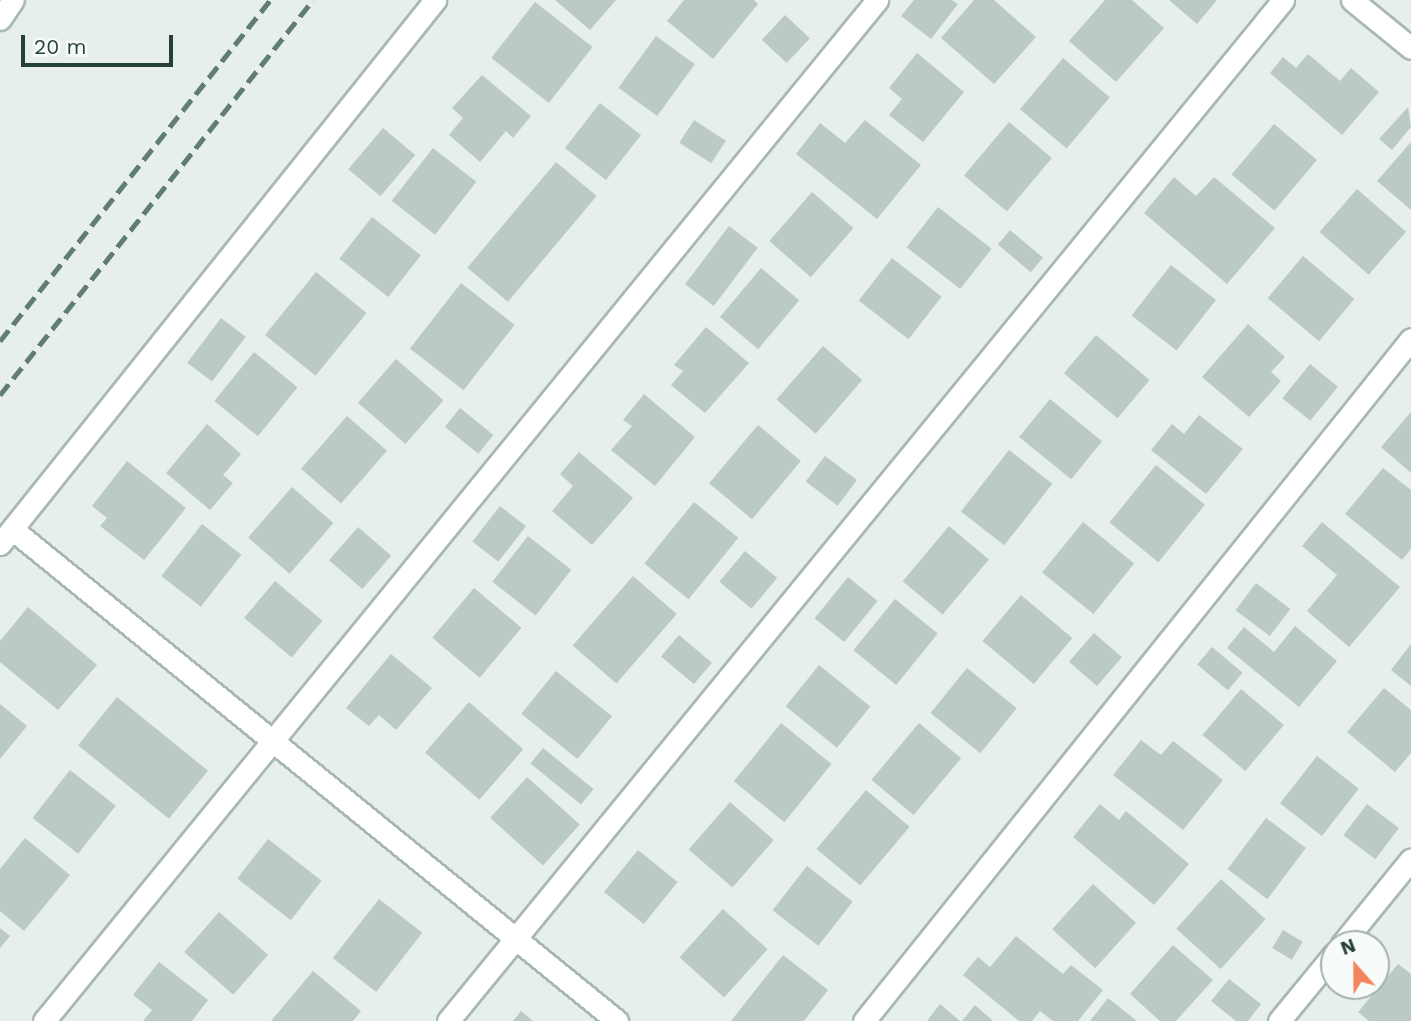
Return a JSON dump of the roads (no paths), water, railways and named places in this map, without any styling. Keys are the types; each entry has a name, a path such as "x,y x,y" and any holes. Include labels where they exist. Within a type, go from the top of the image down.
{"street":[{"path":"0,19 13,0"},
{"path":"435,0 6,537 272,737 617,1021"},
{"path":"44,1021 272,737 877,0"},
{"path":"448,1021 1283,0"},
{"path":"1352,0 1411,48"},
{"path":"864,1021 1411,339"},
{"path":"1353,930 1411,859"},
{"path":"1279,1021 1320,971"}],"railway":[{"path":"0,341 270,0"},
{"path":"0,395 313,0"}]}
